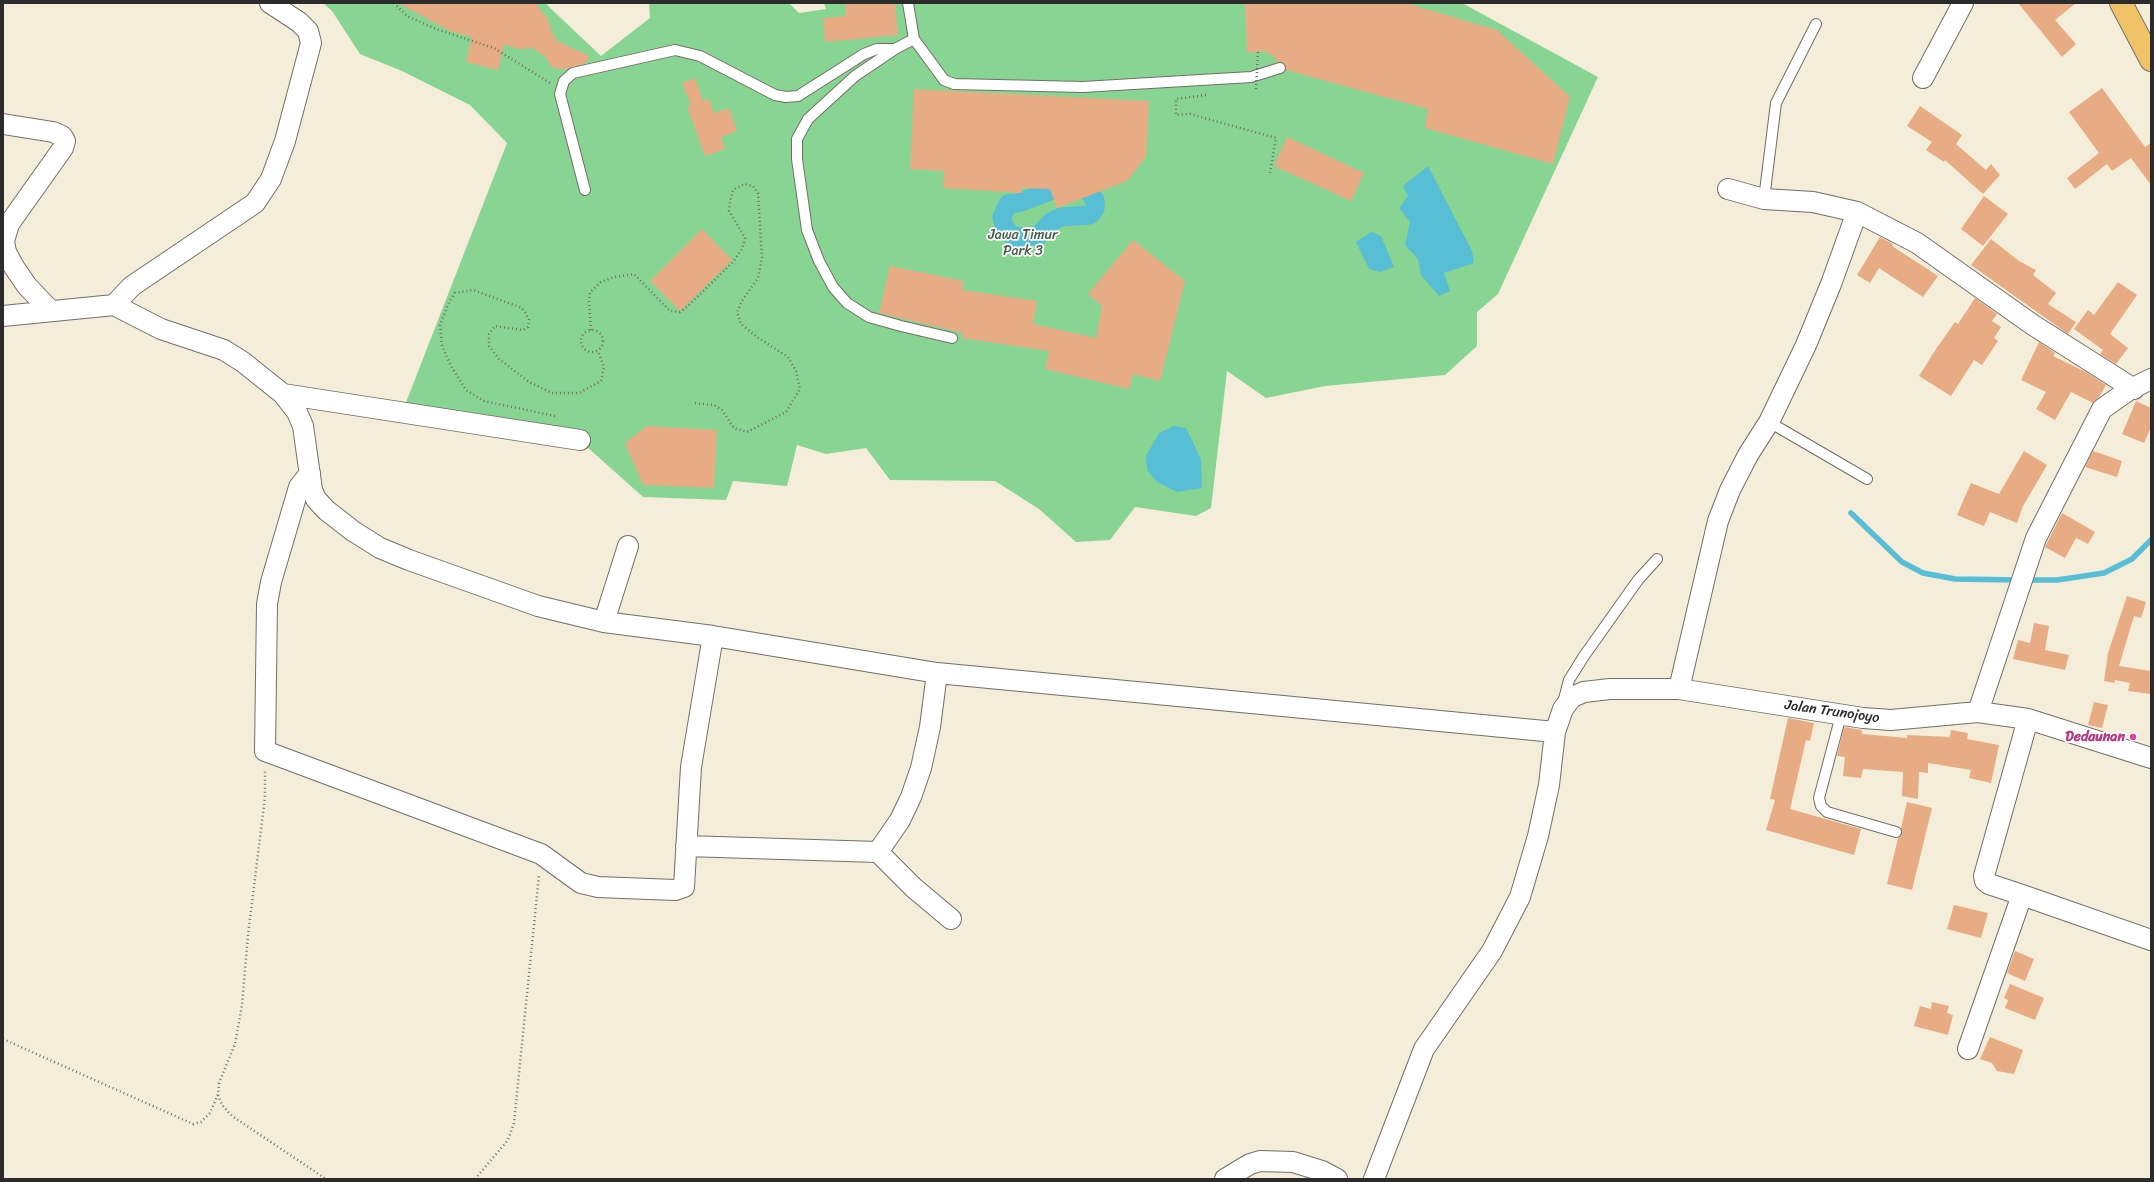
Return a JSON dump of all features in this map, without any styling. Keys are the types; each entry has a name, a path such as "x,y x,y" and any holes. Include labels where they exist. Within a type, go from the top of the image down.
{"main road":[{"path":"2121,3 2151,60"}],"street":[{"path":"114,304 132,286 255,203 271,179 285,141 311,43 308,31 299,22 270,3"},
{"path":"1922,78 1963,3"},
{"path":"3,124 53,132 62,136 64,141 63,148 9,224 4,240 6,252 14,267 50,311"},
{"path":"1728,189 1764,199 1813,202 1857,212 1917,243 2033,325 2143,384"},
{"path":"1679,689 1718,521 1730,490 1748,455 1769,422 1809,338 1857,212"},
{"path":"3,316 114,304 161,329 224,350 243,362 283,394 296,412 303,426 312,490 316,499 326,510 353,531 380,548 409,560 538,606 604,622 713,636 936,673 1555,732"},
{"path":"1978,712 2036,538 2102,409 2143,384"},
{"path":"283,394 580,440"},
{"path":"310,474 302,481 299,487 271,582 267,604 265,751 541,854 581,883 589,886 674,890 684,887 686,884 686,846 691,767 713,636"},
{"path":"604,622 628,546"},
{"path":"878,852 900,820 912,796 930,727 936,673"},
{"name":"Jalan Trunojoyo","path":"1374,1179 1424,1049 1492,951 1520,897 1538,836 1549,785 1555,732 1563,708 1572,697 1584,692 1610,689 1679,689 1841,715 1891,720 1978,712 2028,719 2151,758"},
{"path":"2028,719 1984,876 1985,881 1989,884 2151,940"},
{"path":"686,846 878,852 914,888 950,919"},
{"path":"1968,1049 2022,895"},
{"path":"1225,1179 1250,1164 1260,1161 1277,1161 1293,1162 1322,1171 1337,1179"}],"lane":[{"path":"908,3 914,39 944,80 954,84 1083,87 1251,76 1280,68"},
{"path":"1764,199 1776,103 1816,24"},
{"path":"914,39 895,49 855,76 828,99 808,119 797,139 797,159 807,230 819,261 833,287 847,303 869,316 901,326 952,338"},
{"path":"585,190 562,109 560,94 564,81 573,73 675,50 700,56 775,95 798,96 864,54 876,49 895,49"},
{"path":"1769,422 1867,479"},
{"path":"1563,708 1563,700 1569,680 1638,580 1657,559"},
{"path":"1841,715 1819,798 1821,806 1827,812 1896,832"}],"path":[{"path":"394,3 407,16 436,29 494,48 561,89"},
{"path":"1249,90 1256,89 1258,52"},
{"path":"1212,94 1176,99 1176,115 1190,114 1276,138 1270,173"},
{"path":"591,330 588,302 590,292 601,282 614,277 634,274 664,307 670,311 680,312 687,307 733,262 742,249 745,238 729,211 730,202 733,190 744,184 753,186 758,193 762,258 758,278 742,301 738,312 741,324 757,337 788,357 796,371 800,389 786,412 746,432 734,428 722,410 714,405 692,403"},
{"path":"558,416 484,401 466,390 451,366 442,346 440,325 449,302 455,293 473,290 522,308 529,319 528,327 523,330 495,326 489,334 489,346 499,359 528,382 552,393 579,392 601,381 604,367 598,351"},
{"path":"591,330 583,335 581,345 588,352 598,351"},
{"path":"591,330 600,334 602,338 603,343 598,351"},
{"path":"3,1039 193,1124 202,1122 210,1113 218,1094 219,1083 235,1044 244,994 248,935 265,797 265,751"},
{"path":"475,1179 508,1140 514,1123 541,854"},
{"path":"218,1094 222,1106 232,1116 326,1179"}],"green space":[{"name":"Jawa Timur Park 3","path":"323,3 545,3 601,56 650,18 649,3 789,3 799,13 826,9 824,3 1462,3 1598,77 1498,294 1477,312 1477,346 1445,375 1325,386 1266,398 1227,371 1211,508 1196,516 1135,507 1110,540 1076,542 1039,509 995,481 890,480 866,448 826,454 797,445 787,486 733,481 726,500 643,497 567,429 405,405 507,143 470,105 402,71 360,54 332,11"}],"water":[{"path":"1428,166 1472,251 1474,263 1444,273 1450,291 1439,296 1421,275 1418,259 1405,245 1410,222 1399,208 1408,196 1403,186"},
{"path":"1371,232 1381,236 1394,267 1380,272 1369,269 1356,242"},
{"path":"1174,426 1186,428 1201,459 1202,488 1177,492 1157,482 1147,470 1146,456 1159,433"}],"building":[{"path":"398,3 535,3 548,19 551,30 557,41 589,56 586,63 568,69 559,69 552,67 544,55 539,53 534,48 517,49 504,44 498,70 466,62 472,37 450,31"},
{"path":"845,3 895,3 898,35 825,42 823,18 846,16"},
{"path":"1245,3 1405,3 1497,30 1570,97 1553,164 1425,128 1428,109 1286,70 1284,63 1277,62 1275,57 1264,51 1247,53"},
{"path":"2018,3 2076,3 2055,20 2076,44 2062,57"},
{"path":"695,78 703,101 708,98 714,113 729,108 737,131 721,137 725,149 705,156 687,106 691,105 682,83"},
{"path":"2102,88 2145,147 2151,143 2151,185 2131,158 2112,171 2107,164 2075,189 2067,178 2099,153 2069,112"},
{"path":"914,89 1149,101 1146,157 1127,181 1057,208 1050,189 1022,188 1022,193 943,188 944,171 910,169"},
{"path":"1920,106 1962,135 1956,144 1986,170 1991,164 2000,175 1983,194 1945,160 1944,162 1926,150 1932,142 1907,126"},
{"path":"1287,137 1364,173 1351,201 1274,166"},
{"path":"1984,196 2008,214 1983,246 1961,229"},
{"path":"702,229 732,260 680,311 650,281"},
{"path":"1880,237 1893,244 1892,246 1938,276 1923,297 1879,268 1870,283 1857,275"},
{"path":"1991,239 2019,261 2036,270 2033,275 2056,293 2048,304 2076,322 2068,334 1971,265"},
{"path":"1133,240 1185,281 1160,381 1133,374 1129,389 1045,369 1049,351 962,338 963,333 879,313 890,266 964,281 962,290 1037,301 1033,324 1096,338 1102,306 1088,294"},
{"path":"2118,282 2137,295 2110,334 2128,348 2116,364 2100,354 2103,350 2074,329 2088,310 2094,315"},
{"path":"1975,298 1997,314 1992,321 2001,327 1994,338 1998,341 1982,365 1974,360 1951,396 1919,376 1955,322 1958,324"},
{"path":"2039,342 2055,353 2053,356 2086,372 2106,385 2099,397 2093,403 2071,392 2055,420 2036,409 2046,392 2021,380"},
{"path":"2136,401 2151,408 2151,427 2144,443 2122,434"},
{"path":"647,426 717,430 714,488 643,485 625,443"},
{"path":"2024,451 2047,465 2023,506 2017,523 1990,512 1984,526 1957,515 1971,483 1999,494"},
{"path":"2093,451 2122,461 2117,477 2085,467"},
{"path":"2062,513 2095,532 2088,544 2076,538 2065,558 2045,547"},
{"path":"2127,596 2146,602 2141,618 2134,616 2119,666 2151,671 2151,694 2128,691 2130,683 2115,680 2114,683 2104,681 2108,653"},
{"path":"2034,623 2049,626 2045,650 2069,655 2065,670 2013,659 2018,640 2030,643"},
{"path":"2094,702 2108,705 2102,728 2088,725"},
{"path":"1788,718 1814,723 1810,741 1806,740 1790,809 1861,829 1854,855 1766,830 1775,800 1770,799"},
{"path":"1844,727 1862,730 1862,734 1907,738 1907,735 1950,737 1951,730 1968,733 1967,739 1999,745 1991,783 1969,778 1971,770 1928,763 1928,773 1919,772 1918,799 1902,796 1903,772 1863,769 1861,778 1843,776 1845,757 1837,756"},
{"path":"1907,802 1932,808 1912,890 1887,884 1898,838 1902,833 1901,828"},
{"path":"1954,905 1988,913 1981,938 1947,929"},
{"path":"2015,951 2034,959 2025,981 2007,973"},
{"path":"2010,984 2044,998 2035,1020 2005,1008 2008,1000 2004,998"},
{"path":"1932,1002 1949,1006 1947,1013 1953,1015 1948,1035 1914,1026 1920,1006 1931,1009"},
{"path":"1990,1037 2023,1050 2014,1074 1997,1071 1992,1063 1980,1059"}],"waterway":[{"path":"1050,191 1018,203 1008,204 1002,217 1004,226 1009,233 1015,237 1038,236 1051,222 1061,217 1090,215 1095,209 1095,200 1091,195"},
{"path":"1851,513 1902,562 1923,573 1955,579 2018,580"},
{"path":"2027,580 2057,580 2104,573 2132,559 2151,540"}],"place":[{"name":"Dedaunan","path":"2133,737"}]}
